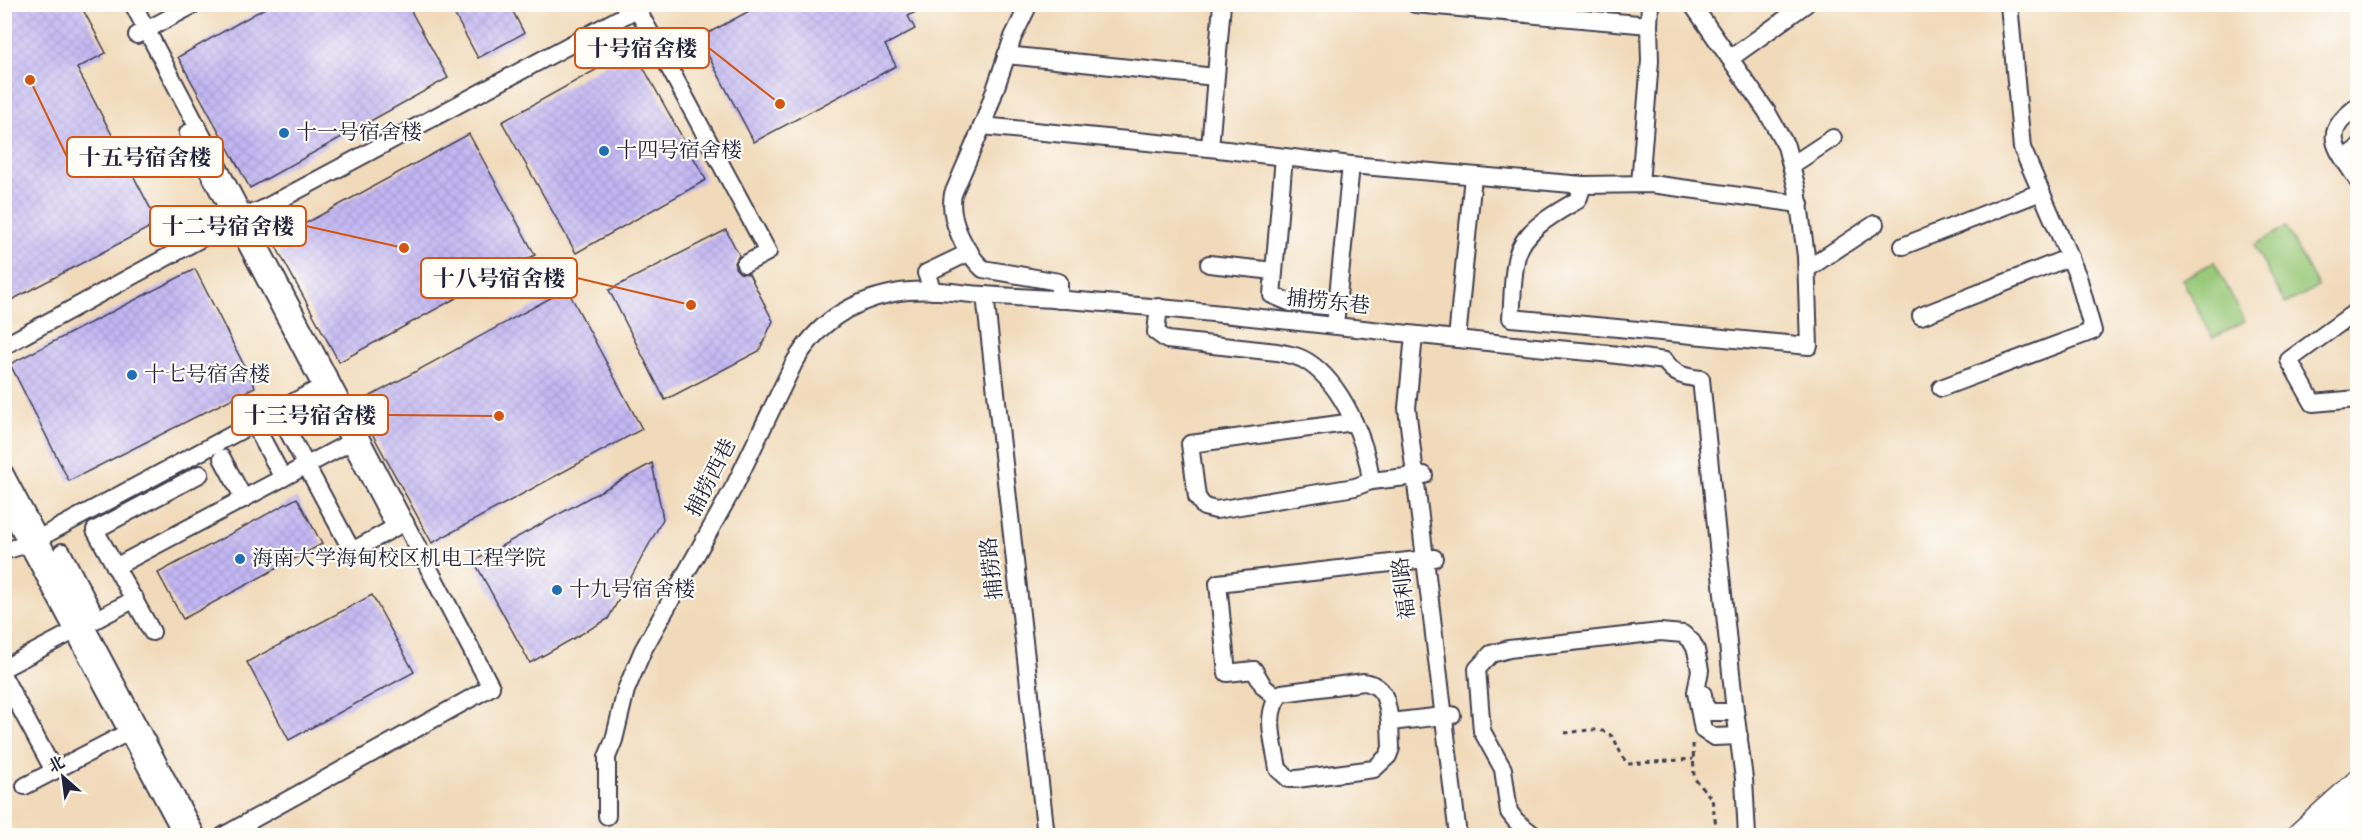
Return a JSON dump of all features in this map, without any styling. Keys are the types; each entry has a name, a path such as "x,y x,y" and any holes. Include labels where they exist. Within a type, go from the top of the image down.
{"main road":[{"path":"2298,836 2358,782"},
{"path":"2327,836 2358,808"}],"street":[{"path":"120,4 139,29 483,685"},
{"path":"133,4 139,29"},
{"path":"139,29 175,4"},
{"path":"139,29 195,4"},
{"path":"1029,4 1006,55 982,126 953,194 951,206 953,217 970,252 983,269 1059,282 1059,300"},
{"path":"1209,148 1222,4"},
{"path":"1415,4 1649,25"},
{"path":"1640,184 1650,61 1650,4"},
{"path":"1583,185 1578,200 1545,221 1523,242 1516,257 1511,318 1809,346 1807,269 1800,204 1786,146 1778,129 1731,58 1692,4"},
{"path":"1731,58 1806,4"},
{"path":"1941,388 2093,331 2085,297 2070,257 2025,157 2021,140 2009,4"},
{"path":"4,335 237,214 259,212 633,7 765,254 745,264"},
{"path":"1006,55 1215,77"},
{"path":"2357,109 2339,121 2334,131 2335,142 2358,181"},
{"path":"982,126 1473,176 1583,185 1640,184 1800,204"},
{"path":"1792,165 1833,138"},
{"path":"2344,159 2358,148"},
{"path":"1284,157 1272,295 1291,303 1337,307"},
{"path":"1335,326 1351,165"},
{"path":"1457,339 1473,176"},
{"path":"1903,246 2041,192"},
{"path":"4,346 237,214"},
{"path":"1807,269 1875,224"},
{"path":"933,291 926,273 970,252"},
{"path":"1921,316 2070,257"},
{"path":"1209,264 1274,270"},
{"name":"捕捞西巷","path":"607,816 607,757 616,733 626,690 643,650 721,512 776,397 805,345 818,330 850,308 893,293 912,290 986,295"},
{"name":"捕捞东巷","path":"986,295 1159,308 1665,361 1671,371 1681,376 1701,379 1735,712"},
{"name":"捕捞路","path":"986,295 1046,836"},
{"path":"1159,308 1156,332 1167,340 1277,352 1309,362 1335,391 1354,422 1366,451 1371,481"},
{"path":"2358,310 2289,360 2313,403 2358,399"},
{"path":"1513,346 1516,318"},
{"name":"福利路","path":"1419,335 1407,408 1419,475 1448,716 1466,836"},
{"path":"32,537 325,381"},
{"path":"283,422 352,551 401,525"},
{"path":"1354,422 1190,444 1197,497 1204,507 1216,510 1355,487 1371,481 1419,475"},
{"path":"260,435 284,478"},
{"path":"115,567 356,440"},
{"path":"222,458 244,499"},
{"path":"4,472 32,537"},
{"path":"152,632 95,530 200,474"},
{"path":"4,500 32,537 86,625"},
{"path":"62,552 86,625 183,836"},
{"path":"1277,698 1264,687 1254,670 1227,673 1218,583 1429,559"},
{"path":"4,668 135,599"},
{"path":"1536,836 1516,821 1509,812 1503,769 1482,731 1477,669 1491,654 1509,649 1672,632 1683,634 1692,642 1699,660 1704,704 1710,712 1735,712 1747,811 1747,836"},
{"path":"4,678 54,771"},
{"path":"1700,681 1696,692 1701,727 1704,732 1714,737 1739,736"},
{"path":"1364,682 1373,684 1384,694 1390,722 1391,748 1388,756 1374,769 1289,779 1278,770 1271,720 1273,705 1282,693 1364,682"},
{"path":"206,836 483,685"},
{"path":"223,836 483,685"},
{"path":"1390,722 1448,716"},
{"name":"福利路","path":"1448,716 1458,836"},
{"path":"24,786 133,729"},
{"path":"133,729 197,836"}],"path":[{"path":"1565,733 1596,730 1608,733 1613,737 1622,757 1628,764 1693,759"},
{"path":"1704,732 1693,743 1693,759 1696,782 1712,799 1716,826 1713,836"}],"green space":[{"path":"2286,227 2318,287 2285,304 2254,245"},
{"path":"2214,262 2245,321 2213,338 2182,279"}],"building":[{"path":"4,4 80,4 106,53 77,68 158,223 4,304"},
{"name":"十一号宿舍楼","path":"272,4 407,4 448,78 250,188 178,57"},
{"path":"449,4 509,4 524,33 478,58"},
{"path":"762,4 930,4 908,16 915,29 885,45 896,66 754,142 699,38"},
{"name":"十四号宿舍楼","path":"633,49 706,180 576,253 502,122"},
{"path":"469,134 535,255 339,362 273,241"},
{"path":"726,230 739,255 735,268 740,273 749,274 773,321 759,351 665,400 609,290"},
{"name":"十七号宿舍楼","path":"195,269 255,387 69,481 10,364"},
{"path":"567,289 642,429 432,543 356,404"},
{"name":"十九号宿舍楼","path":"652,463 663,519 608,619 530,663 474,561"},
{"name":"海南大学海甸校区机电工程学院","path":"297,498 322,544 183,619 158,573"},
{"path":"372,595 414,672 289,740 247,662"}],"place":[{"name":"十五号宿舍楼","path":"30,80"},
{"name":"十号宿舍楼","path":"780,104"},
{"name":"十一号宿舍楼","path":"284,133"},
{"name":"十四号宿舍楼","path":"604,151"},
{"name":"十二号宿舍楼","path":"404,248"},
{"name":"十八号宿舍楼","path":"691,305"},
{"name":"十七号宿舍楼","path":"132,375"},
{"name":"十三号宿舍楼","path":"499,416"},
{"name":"海南大学海甸校区机电工程学院","path":"240,559"},
{"name":"十九号宿舍楼","path":"557,590"}]}
